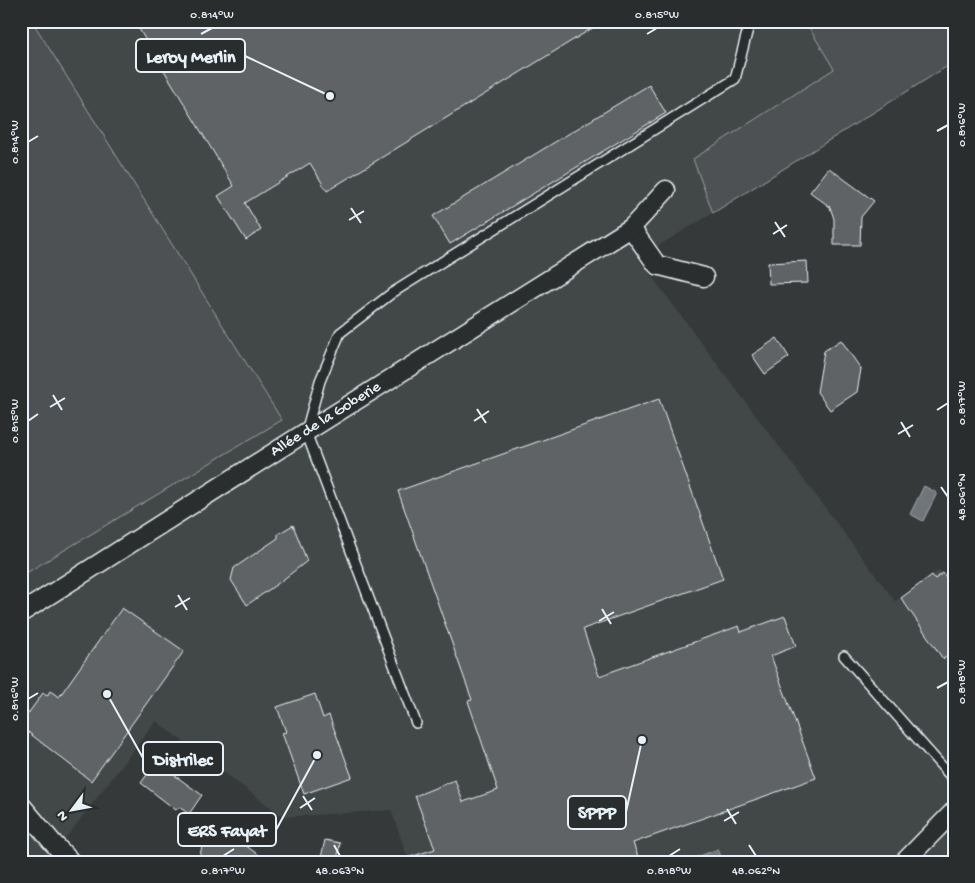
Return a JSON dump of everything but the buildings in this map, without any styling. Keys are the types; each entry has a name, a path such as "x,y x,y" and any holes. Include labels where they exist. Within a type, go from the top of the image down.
{"street":[{"name":"Allée de la Goberie","path":"21,613 631,228 666,190"},
{"path":"631,228 657,265 704,277"},
{"path":"21,805 71,862"},
{"path":"904,862 954,811"}],"lane":[{"path":"416,723 306,432 320,381 340,333 392,293 735,79 750,21"},
{"path":"844,656 954,780"}],"shaded area":[{"path":"21,21 32,21 282,420 21,576"},
{"path":"32,21 805,21 834,69 693,159 713,213 638,258 895,601 939,570 954,580 954,862 409,862 391,810 283,817 156,721 46,862 21,862 21,576 282,419"},
{"path":"805,21 954,21 954,62 713,213 693,159 834,69"},
{"path":"924,486 937,493 923,521 910,514"},
{"path":"718,849 723,862 684,862"}],"place":[{"name":"Leroy Merlin","path":"330,96"},
{"name":"Distrilec","path":"107,694"},
{"name":"SPPP","path":"642,740"},
{"name":"ERS Fayat","path":"317,755"}]}
